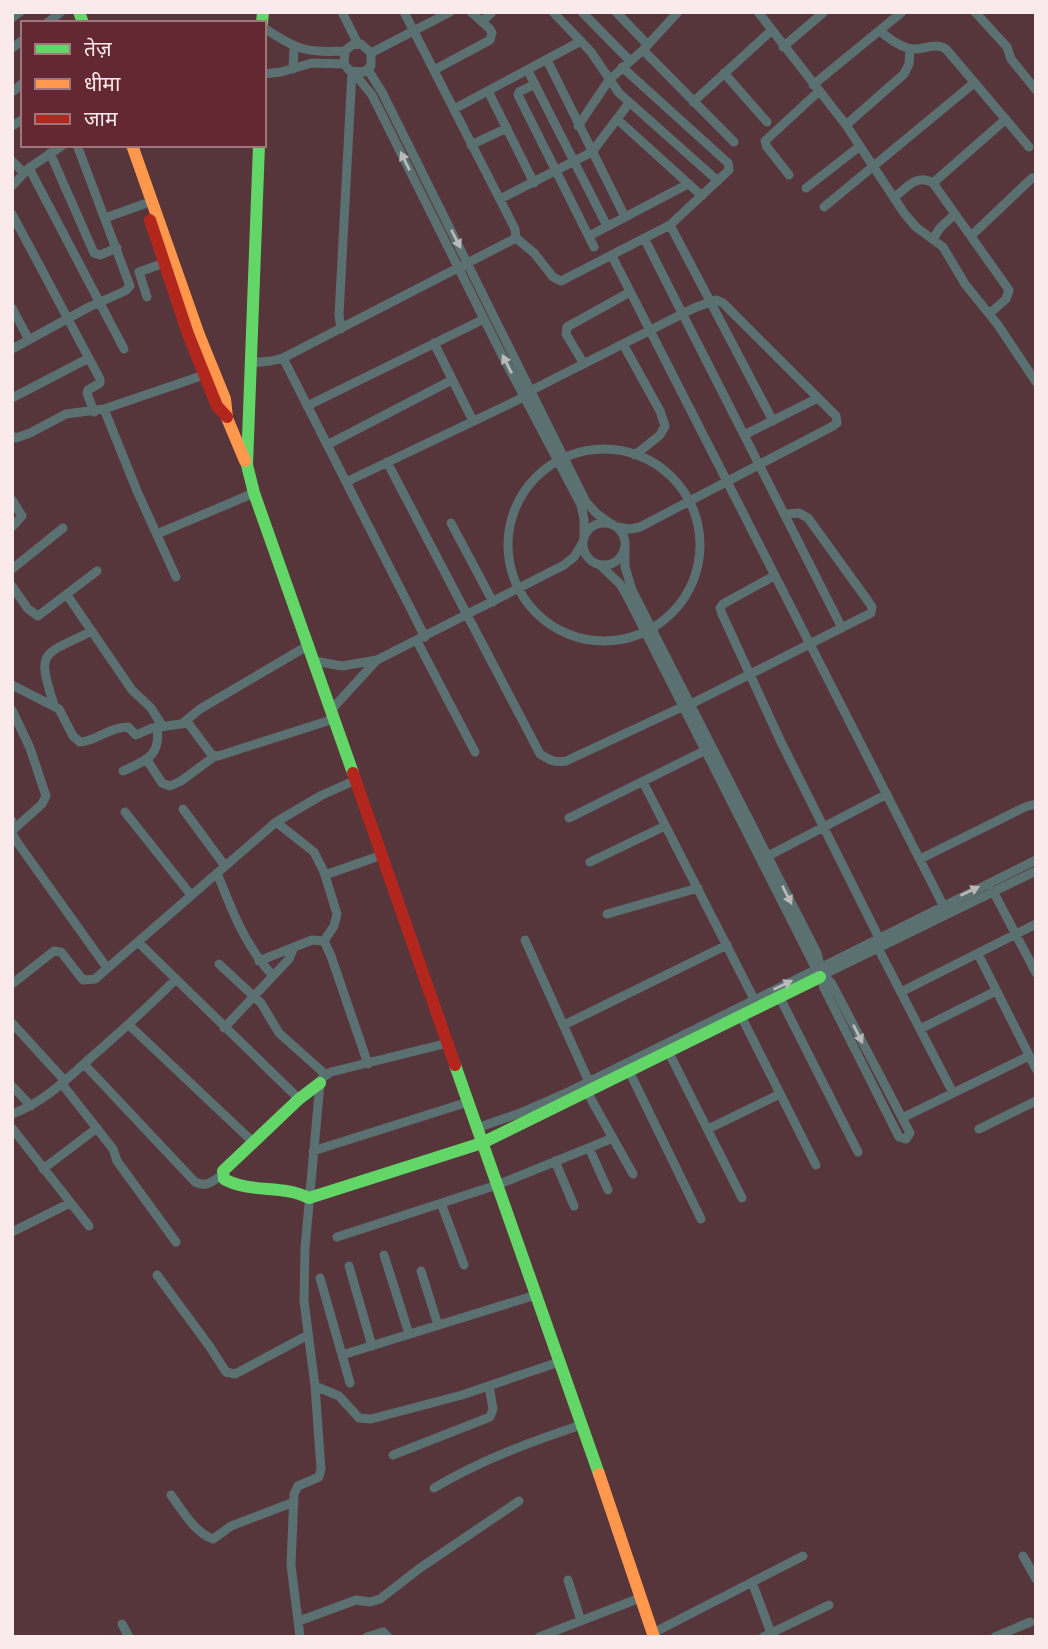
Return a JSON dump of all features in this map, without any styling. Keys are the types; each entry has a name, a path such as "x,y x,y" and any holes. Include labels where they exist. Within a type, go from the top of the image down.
{"main road":[{"path":"126,147 204,375 217,406 227,418 247,465 254,493 654,1635"},
{"path":"133,147 199,335 225,399 227,418"},
{"path":"247,465 259,147"},
{"path":"323,1079 230,1163 222,1175 229,1182 236,1185 296,1190 309,1198 482,1143 588,1087 780,998 820,972"}],"street":[{"path":"12,18 20,12"},
{"path":"342,12 358,44"},
{"path":"404,12 515,229 516,238 534,253 558,281 670,225 729,170 728,163 626,64 582,12"},
{"path":"434,70 491,40 492,33 471,12"},
{"path":"482,22 492,12"},
{"path":"553,12 581,41 608,80 629,103 718,181"},
{"path":"616,12 693,102 734,142"},
{"path":"578,126 608,80 645,48 678,12"},
{"path":"758,12 846,125 916,228 943,247 965,284 1036,382"},
{"path":"783,47 824,12"},
{"path":"789,175 767,148 765,141 859,47 881,32 902,12"},
{"path":"975,12 1007,47 1011,59 1036,90"},
{"path":"372,53 445,13"},
{"path":"266,29 295,47 313,52 345,51 358,44 365,46 372,53 368,70"},
{"path":"693,102 772,30"},
{"path":"881,32 894,42 910,48 942,46 1029,146"},
{"path":"454,109 581,41"},
{"path":"292,69 295,47"},
{"path":"846,125 898,81 909,64 910,48"},
{"path":"344,64 345,51"},
{"path":"547,60 625,217"},
{"path":"266,75 312,63 344,64 372,95 484,319 528,393"},
{"path":"353,72 368,70"},
{"path":"368,70 382,92 469,264 560,458 581,505 586,554 620,584 649,631 817,953 820,972 824,988 899,1137 906,1139 909,1133 902,1118 832,984 820,972 704,751 687,706"},
{"path":"528,71 607,226"},
{"path":"341,329 339,315 353,72"},
{"path":"724,73 767,121"},
{"path":"824,207 974,83"},
{"path":"535,84 518,95 594,247"},
{"path":"488,91 534,183"},
{"path":"500,199 592,152 629,103"},
{"path":"933,183 1006,119"},
{"path":"618,120 702,196"},
{"path":"471,145 507,128"},
{"path":"806,188 860,146"},
{"path":"12,186 26,171 60,147"},
{"path":"12,349 130,286 78,147"},
{"path":"50,153 94,253 100,255 117,248"},
{"path":"12,161 26,171 124,349"},
{"path":"971,236 1032,178"},
{"path":"894,198 916,180 933,183 1009,289 1006,299 989,314"},
{"path":"589,236 688,184"},
{"path":"106,218 144,204"},
{"path":"12,214 100,379 97,386 87,393 99,410 176,577"},
{"path":"933,239 945,221 955,214"},
{"path":"670,225 773,421"},
{"path":"250,363 283,358 459,270 516,238"},
{"path":"644,238 842,628"},
{"path":"612,256 943,905"},
{"path":"147,297 139,272 164,262"},
{"path":"584,364 566,334 567,327 630,292"},
{"path":"314,661 346,666 377,660 564,565 574,557 588,531 598,524 631,529 640,527 836,425 836,416 723,303 710,300 473,421 346,482"},
{"path":"12,308 29,340"},
{"path":"307,406 484,319"},
{"path":"434,343 473,421"},
{"path":"623,344 660,411 665,426 660,435 635,454"},
{"path":"12,398 89,358"},
{"path":"283,358 346,482 475,752"},
{"path":"12,436 16,438 30,433 71,412 99,410 204,375"},
{"path":"327,445 453,380"},
{"path":"744,435 818,398"},
{"path":"606,448 635,454 667,471 691,501 701,532 701,556 696,574 684,601 649,631 632,638 605,641 571,635 540,616 518,589 507,548 513,515 531,482 560,458 606,448"},
{"path":"560,458 586,502 614,526 625,543 628,579 649,631"},
{"path":"387,462 535,748 549,760 566,761 687,706 871,613 872,607 804,514 786,514"},
{"path":"157,534 254,493"},
{"path":"12,500 22,516 12,527"},
{"path":"451,523 493,602"},
{"path":"564,565 582,562 614,563 620,559 625,543 640,527"},
{"path":"12,569 63,528"},
{"path":"12,586 28,609 38,616 97,571"},
{"path":"774,576 731,598 720,608 823,827 879,938"},
{"path":"67,595 132,690 150,708 160,727 157,748 147,760 124,771"},
{"path":"54,705 44,673 45,659 53,650 92,631"},
{"path":"12,685 59,709 73,736 80,742 88,742 105,732 119,728 128,727 136,735 140,735 184,722 200,709 309,645"},
{"path":"147,760 162,783 170,786 181,782 215,756 233,752 333,714 356,682 377,660"},
{"path":"346,666 356,682"},
{"path":"12,710 30,748 46,796 42,804 13,830"},
{"path":"184,722 215,756"},
{"path":"569,818 704,751"},
{"path":"12,984 54,951 61,952 79,976 87,981 95,979 276,822 322,795 356,780"},
{"path":"643,782 754,999"},
{"path":"768,856 887,794"},
{"path":"920,859 1036,804"},
{"path":"183,809 225,866"},
{"path":"125,812 191,895"},
{"path":"12,821 17,842 107,968"},
{"path":"276,822 319,858 337,914 334,926 324,941"},
{"path":"590,862 665,826"},
{"path":"325,875 382,855"},
{"path":"820,972 879,938 1036,860"},
{"path":"477,1128 588,1087 754,999 878,948 1036,871"},
{"path":"217,873 240,930 259,961 273,976"},
{"path":"607,914 698,888"},
{"path":"993,891 1036,973"},
{"path":"901,992 1036,924"},
{"path":"259,961 317,939 324,941 368,1064"},
{"path":"525,940 564,1025 588,1087 633,1174"},
{"path":"138,942 299,1099"},
{"path":"564,1025 727,945"},
{"path":"224,1028 289,959 294,947"},
{"path":"878,948 953,1093"},
{"path":"978,954 1036,1069"},
{"path":"219,964 265,1008 279,1033 323,1079"},
{"path":"12,1114 64,1083 130,1025 175,980"},
{"path":"920,1029 996,991"},
{"path":"780,998 858,1152"},
{"path":"741,1016 816,1165"},
{"path":"12,1023 64,1083 176,1242"},
{"path":"130,1025 253,1142"},
{"path":"323,1079 448,1043"},
{"path":"668,1051 742,1198"},
{"path":"902,1118 1029,1056"},
{"path":"84,1064 195,1182 208,1184 222,1175"},
{"path":"629,1070 701,1219"},
{"path":"300,1637 291,1564 295,1490 298,1486 317,1479 320,1474 316,1386 303,1301 313,1152 323,1079"},
{"path":"12,1086 31,1105"},
{"path":"708,1129 780,1094"},
{"path":"979,1129 1036,1101"},
{"path":"313,1152 468,1102"},
{"path":"12,1128 89,1226"},
{"path":"43,1169 97,1128"},
{"path":"337,1237 497,1185 613,1138"},
{"path":"12,1150 22,1144"},
{"path":"589,1147 608,1190"},
{"path":"555,1161 574,1206"},
{"path":"12,1232 70,1203"},
{"path":"441,1203 464,1265"},
{"path":"384,1255 409,1334"},
{"path":"349,1266 372,1346"},
{"path":"421,1271 438,1325"},
{"path":"157,1275 226,1372 235,1374 308,1335"},
{"path":"320,1278 349,1383"},
{"path":"342,1355 536,1295"},
{"path":"316,1386 339,1396 354,1414 365,1420 489,1386 559,1362"},
{"path":"393,1455 490,1417 493,1409 489,1386"},
{"path":"434,1488 458,1473 506,1452 581,1425"},
{"path":"171,1495 197,1528 213,1539 241,1521 294,1502"},
{"path":"299,1621 356,1600 377,1600 519,1501"},
{"path":"654,1635 803,1556"},
{"path":"1023,1556 1036,1579"},
{"path":"568,1580 581,1621"},
{"path":"752,1582 767,1635 829,1605"},
{"path":"539,1637 640,1598"},
{"path":"995,1637 1030,1622"},
{"path":"122,1624 130,1637"},
{"path":"367,1637 380,1632 388,1637"}],"traffic: fast":[{"path":"79,12 82,21"},
{"path":"262,21 263,12"},
{"path":"259,147 247,465 254,493 353,773"},
{"path":"320,1083 299,1099 223,1171 224,1179 234,1184 288,1191 309,1198 482,1143 820,977"},
{"path":"455,1065 599,1474"}],"traffic: slow":[{"path":"133,147 199,335 225,399 227,418 245,461"},
{"path":"599,1474 654,1637"}],"traffic: jam":[{"path":"150,220 188,334 217,406 227,417"},
{"path":"353,773 455,1065"}]}
